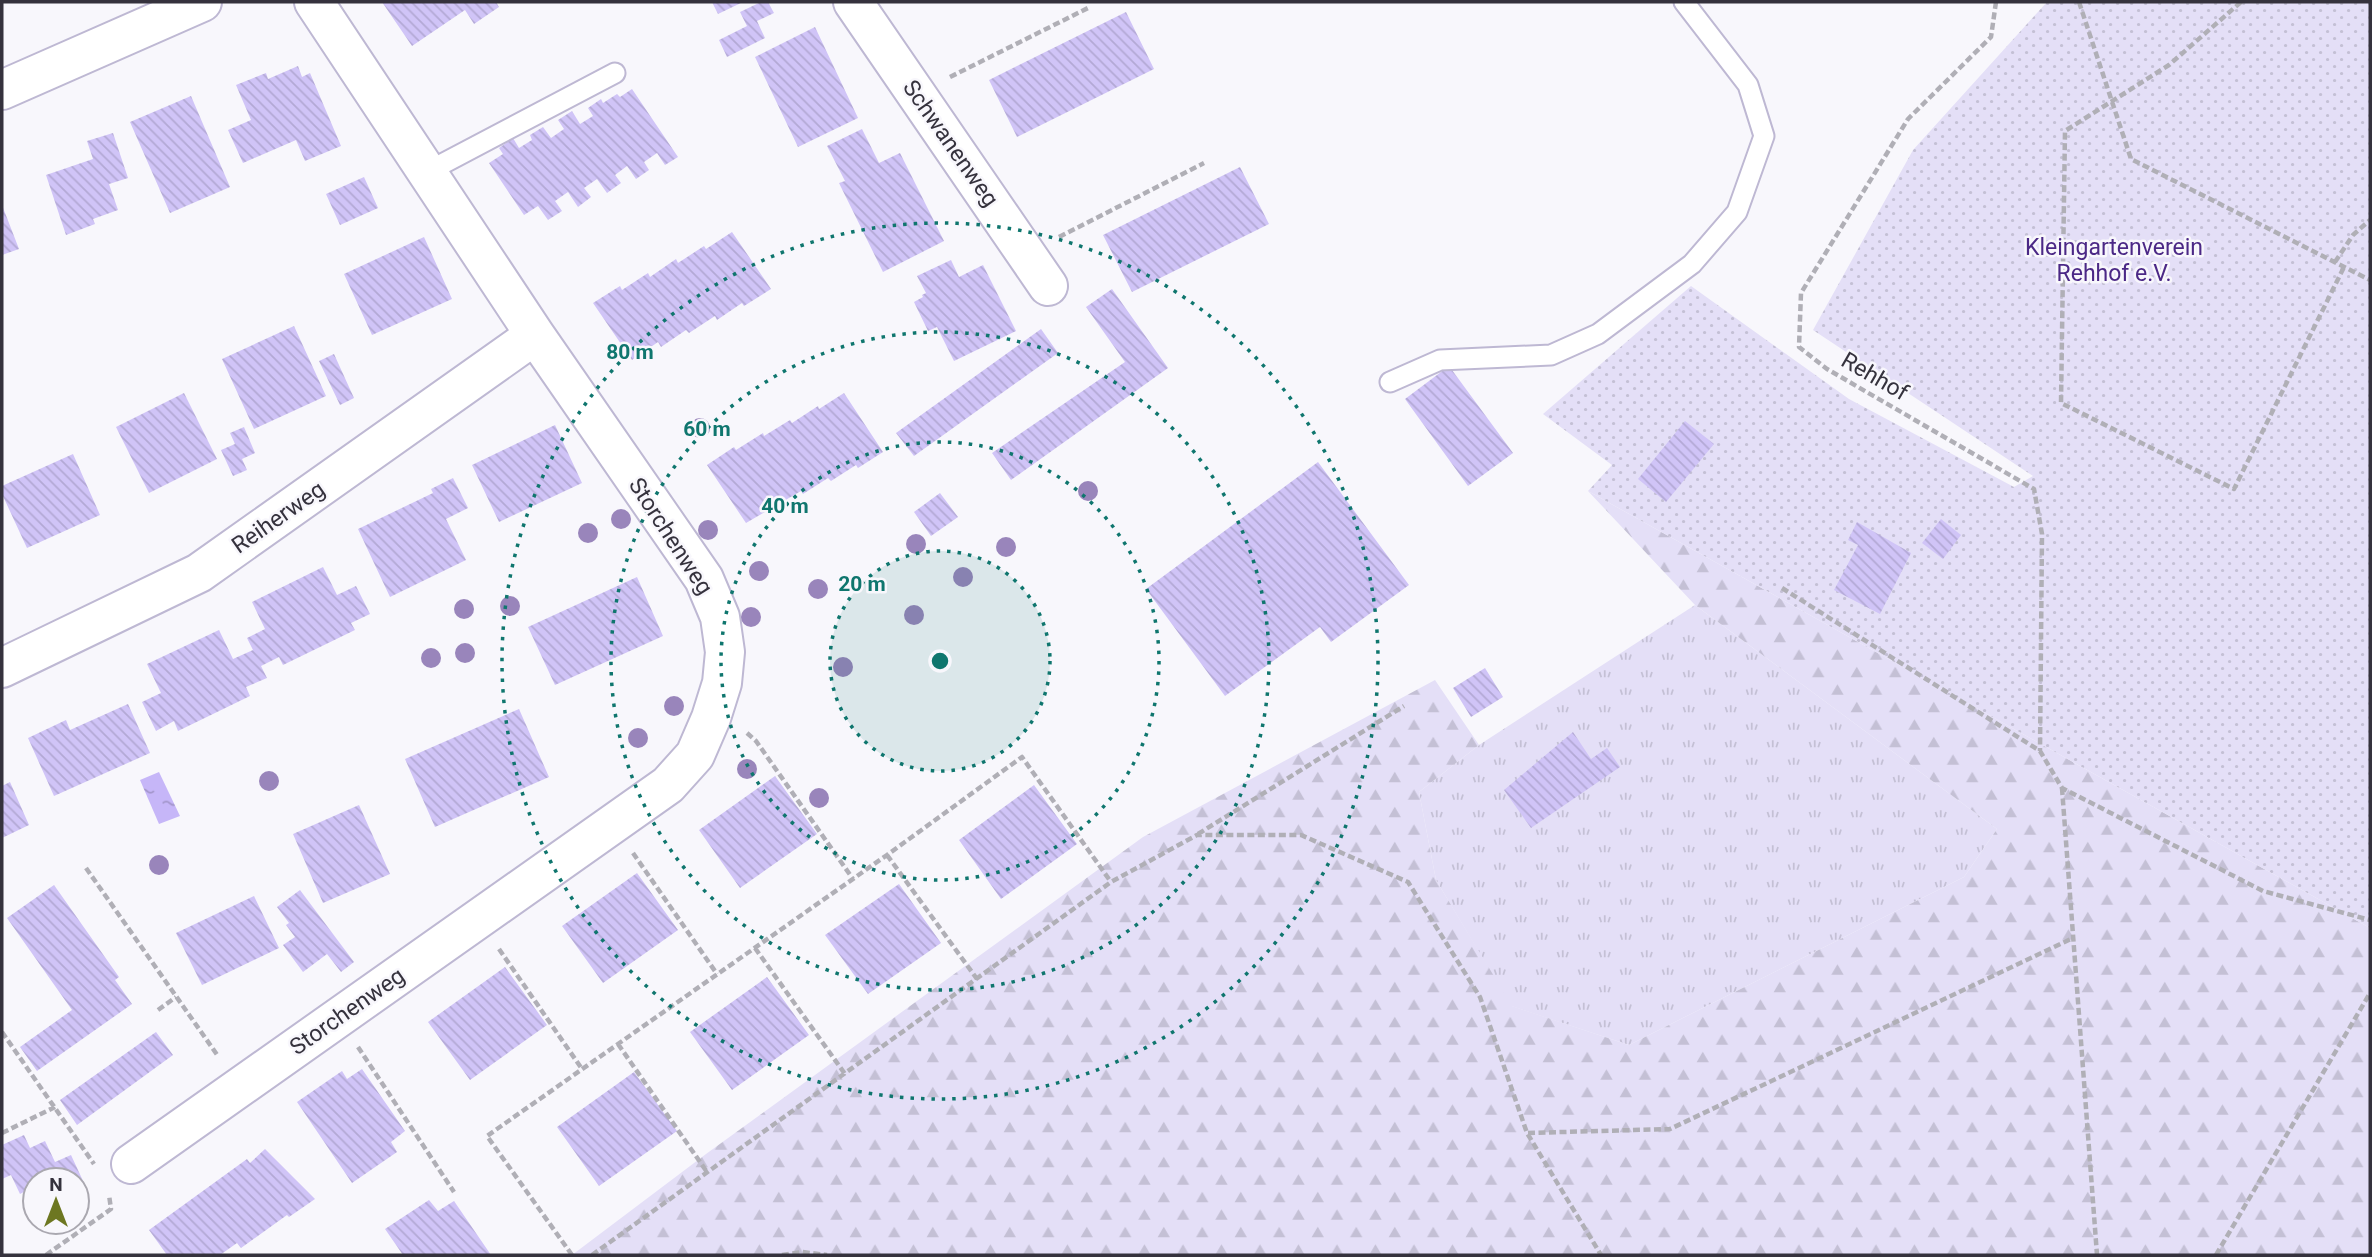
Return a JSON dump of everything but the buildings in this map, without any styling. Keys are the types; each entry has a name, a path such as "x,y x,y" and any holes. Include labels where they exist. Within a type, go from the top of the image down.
{"street":[{"name":"Storchenweg","path":"118,1173 668,785 695,755 722,683 724,652 720,617 704,579 535,335 314,2"},
{"name":"Schwanenweg","path":"853,2 1048,286"},
{"path":"2,90 191,4"},
{"name":"Reiherweg","path":"2,668 199,573 535,335"}],"lane":[{"path":"1390,382 1440,360 1551,355 1598,334 1692,264 1737,212 1764,136 1748,85 1684,2"},
{"path":"427,172 615,72"}],"path":[{"name":"Rehhof","path":"1996,2 1991,37 1908,119 1801,293 1799,347 1827,369 2034,489 2042,534 2040,751"},
{"path":"2079,2 2131,159 2370,281"},
{"path":"2241,2 2169,65 2066,131 2061,403 2234,489 2344,267"},
{"path":"916,93 1090,7"},
{"path":"1027,253 1204,163"},
{"path":"2335,262 2353,235 2370,220"},
{"path":"1782,588 2040,751 2062,788 2097,1255"},
{"path":"594,1255 1111,882 1197,835 1404,706"},
{"path":"711,718 744,731 756,741 853,879"},
{"path":"572,1255 487,1136 1022,757 1111,882"},
{"path":"2062,788 2263,891 2370,920"},
{"path":"612,824 717,974"},
{"path":"1197,835 1301,835 1408,882 1480,998 1527,1133 1601,1255"},
{"path":"887,855 977,979"},
{"path":"86,868 239,1087"},
{"path":"478,919 582,1069"},
{"path":"1527,1133 1670,1129 2073,938"},
{"path":"755,948 845,1074"},
{"path":"2216,1255 2370,993"},
{"path":"158,1010 176,998"},
{"path":"338,1018 454,1192"},
{"path":"2,1032 55,1107 118,1173 111,1209 46,1255"},
{"path":"618,1044 708,1172"},
{"path":"43,1090 49,1086"},
{"path":"2,1133 55,1107"},
{"path":"782,1255 802,1252 827,1255"}],"green space":[{"name":"Kleingartenverein Rehhof e.V.","path":"2047,2 2370,2 2370,928 1588,491 1612,465 1543,414 1691,286 1849,399 2014,487 2033,476 1813,330 1913,150"},
{"path":"1588,491 2370,928 2370,1255 572,1255 706,1154 1143,837 1435,680 1479,745 1419,792 1436,880 1512,1006 1629,1045 1964,877 1997,829 1695,605"},
{"path":"1695,605 1997,829 1964,877 1629,1045 1511,1006 1436,880 1419,792 1479,745"}],"water":[{"path":"159,772 180,816 159,824 140,780"}]}
